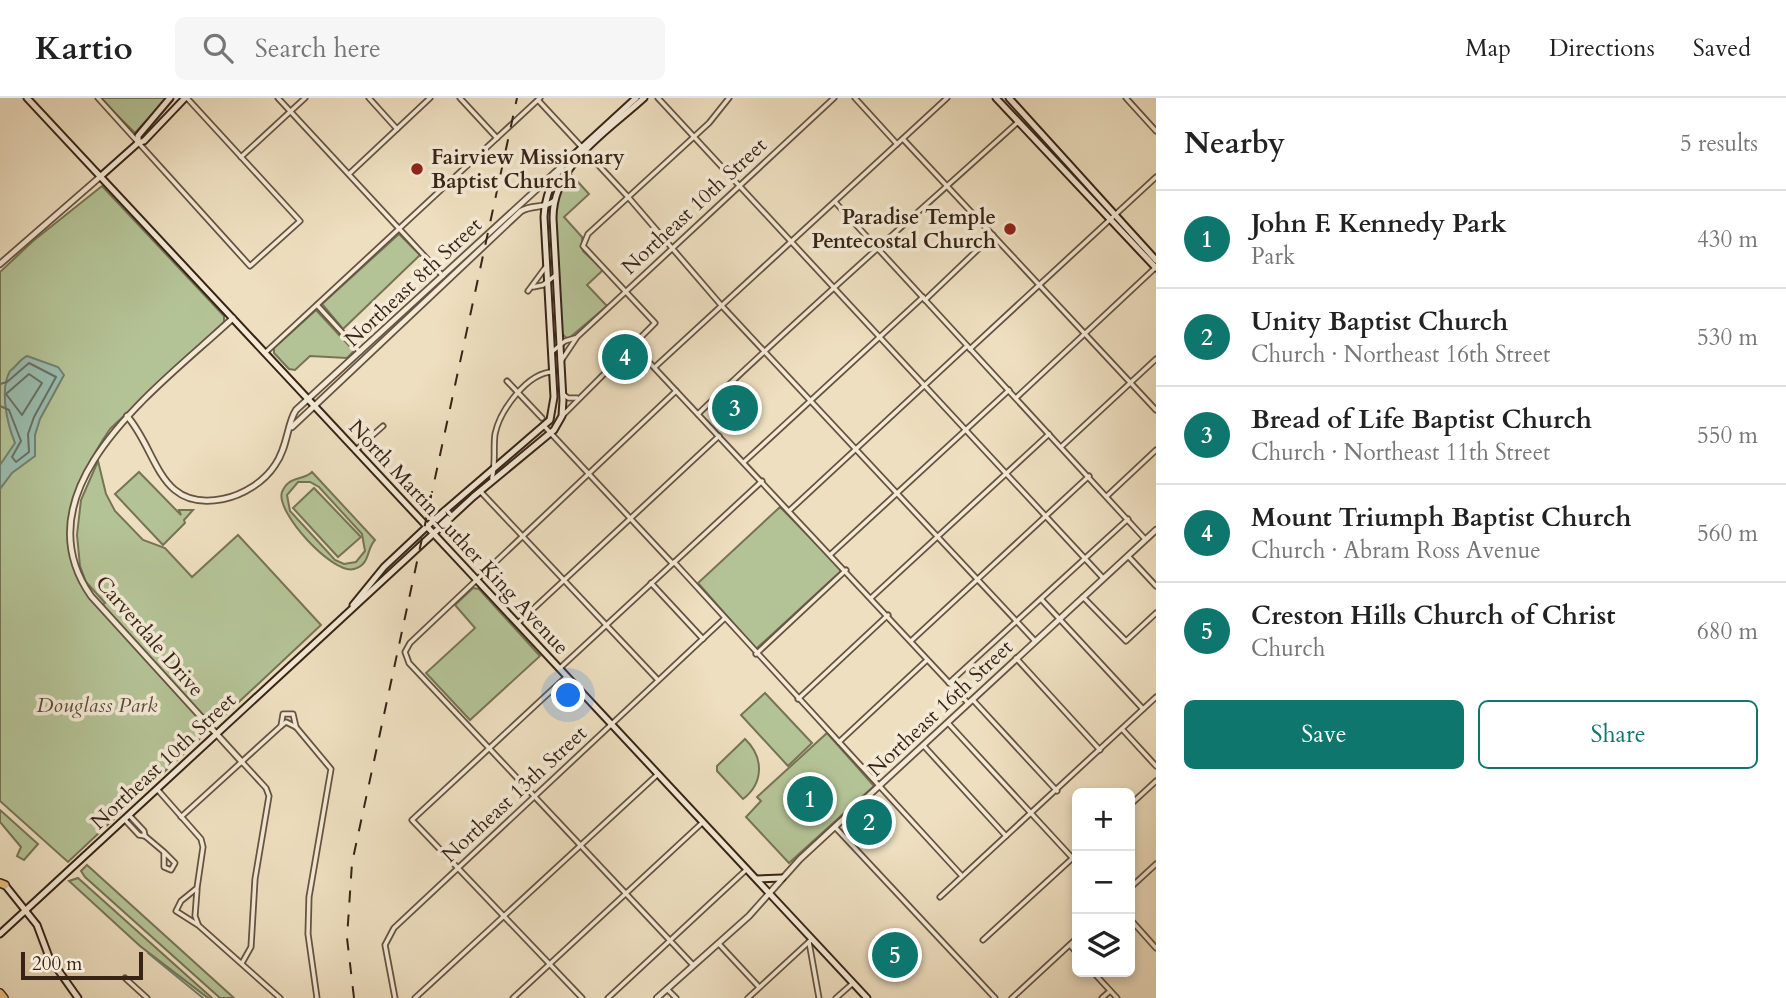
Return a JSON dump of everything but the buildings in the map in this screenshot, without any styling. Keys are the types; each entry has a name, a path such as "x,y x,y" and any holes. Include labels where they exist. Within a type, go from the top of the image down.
{"highway":[{"path":"0,993 4,998"}],"main road":[{"name":"North Martin Luther King Avenue","path":"27,98 867,998"},
{"path":"138,142 138,136 170,98"},
{"path":"101,176 138,142 144,141 186,98"},
{"path":"562,416 554,201 564,174 584,149 636,98"},
{"path":"553,372 545,207 553,180 564,164 644,98"},
{"path":"996,98 1156,260"},
{"path":"1009,98 1156,268"},
{"name":"Northeast 10th Street","path":"348,611 384,567 545,427 553,413 553,372"},
{"name":"Northeast 10th Street","path":"0,934 433,533 551,433 562,416"},
{"path":"757,880 782,878"},
{"path":"2,884 26,910 41,932 49,957 78,998"}],"street":[{"path":"97,98 250,266 300,221 186,98"},
{"path":"278,98 443,276"},
{"path":"241,157 305,98"},
{"path":"369,98 397,129"},
{"path":"349,174 430,98"},
{"path":"460,98 497,138"},
{"path":"658,98 1103,578"},
{"path":"562,416 577,398 655,323 582,243 709,123 729,98"},
{"name":"Northeast 10th Street","path":"561,360 577,337 834,98"},
{"path":"855,98 897,144"},
{"path":"655,368 947,98"},
{"path":"1126,98 1156,131"},
{"path":"266,352 539,99 721,305 858,448 1035,641"},
{"path":"698,414 1018,122"},
{"path":"903,139 1156,410"},
{"name":"Northeast 8th Street","path":"311,402 360,352 564,164"},
{"path":"0,264 101,176"},
{"path":"789,511 1156,177"},
{"name":"Northeast 8th Street","path":"127,416 146,442 153,464 176,492 200,501 229,498 259,482 281,455 294,413 311,402 521,211 532,206 545,207 554,201"},
{"path":"835,202 1145,539"},
{"path":"744,462 993,235"},
{"path":"546,259 543,273 530,290 556,275"},
{"path":"1016,398 1156,268"},
{"path":"317,305 360,352"},
{"name":"Carverdale Drive","path":"233,318 127,416 100,447 78,493 72,530 75,565 91,596 266,788 269,796 256,879 251,947 241,963"},
{"name":"Northeast 10th Street","path":"552,354 560,344 577,337"},
{"path":"633,345 949,683 970,701 1057,791"},
{"path":"1061,447 1156,359"},
{"path":"486,486 493,477 498,425 519,393 538,374 553,372"},
{"path":"507,381 542,418"},
{"path":"831,554 1009,390"},
{"path":"677,391 476,579 410,643 405,652 409,663 491,747 693,965"},
{"path":"563,394 568,398 577,398"},
{"path":"356,450 383,426"},
{"path":"545,427 962,876"},
{"path":"872,598 1049,434"},
{"path":"517,623 719,436"},
{"path":"1107,496 1156,450"},
{"path":"911,641 1088,476"},
{"path":"560,668 762,481"},
{"path":"480,491 658,680"},
{"path":"949,683 1128,519"},
{"name":"Northeast 16th Street","path":"657,998 749,916 782,878 835,827 1156,530"},
{"path":"1128,556 1156,586"},
{"path":"756,654 846,570"},
{"path":"650,583 703,639"},
{"path":"1083,597 1126,641 1156,613"},
{"path":"1041,598 1143,709"},
{"path":"798,699 888,615"},
{"name":"Northeast 13th Street","path":"395,998 386,960 387,937 458,866 725,618"},
{"path":"1016,658 1101,750"},
{"path":"839,742 928,660"},
{"path":"567,676 412,820 506,915 582,998"},
{"path":"940,897 1156,697"},
{"path":"281,726 283,714 288,713 293,714 296,727"},
{"path":"181,817 286,722 296,727 331,769 312,866 308,905 308,934 317,998"},
{"path":"947,722 1072,857"},
{"path":"1122,729 1156,766"},
{"path":"923,745 1006,836"},
{"path":"415,998 659,774"},
{"path":"1135,800 1156,781"},
{"path":"157,789 196,832 203,847 195,916 198,925"},
{"path":"127,817 144,831 145,836 164,852 175,863 171,870 164,867 164,852"},
{"path":"513,998 703,822"},
{"path":"835,827 995,998"},
{"path":"983,940 1072,859"},
{"path":"1135,883 1156,864"},
{"path":"608,998 747,869"},
{"path":"197,888 181,901 176,911 198,925 280,998"},
{"path":"1135,925 1156,948"},
{"path":"748,998 810,940"},
{"path":"810,940 819,998"},
{"path":"718,942 760,987"},
{"path":"1012,998 1070,945 1072,947"},
{"path":"1097,977 1117,998"},
{"path":"125,978 147,998"},
{"path":"836,998 853,983"},
{"path":"667,989 676,998"},
{"path":"1102,998 1110,991"}],"green space":[{"path":"100,98 167,98 135,133"},
{"path":"569,172 589,194 564,217 582,237 583,251 603,270 587,285 607,306 568,339 562,334 555,218 557,199"},
{"name":"Douglass Park","path":"102,186 224,316 224,322 110,429 97,450 77,495 71,519 73,566 83,588 99,608 105,603 86,582 80,566 77,535 81,500 98,461 106,494 115,511 143,540 165,548 192,577 238,535 321,625 68,862 0,801 0,272 33,241"},
{"path":"399,234 420,255 343,329 322,304"},
{"path":"316,310 354,351 347,358 310,356 295,370 289,369 274,353 274,348"},
{"path":"139,472 181,515 179,510 193,510 184,520 185,523 163,545 115,494"},
{"path":"312,472 375,540 366,560 359,567 345,568 320,553 287,513 282,492 288,483","holes":["298,482 310,482 319,487 362,534 365,551 356,562 344,564 335,560 290,511 287,495"]},
{"path":"314,488 361,537 338,557 293,508"},
{"path":"780,507 842,570 756,649 698,583"},
{"path":"473,588 479,589 540,656 470,720 426,673 475,628 455,605"},
{"path":"765,693 812,743 788,766 741,715"},
{"path":"827,733 874,786 789,863 746,817 761,801 757,797"},
{"path":"745,739 756,754 759,770 755,785 743,799 717,771 717,766"},
{"path":"0,810 38,844 24,860 17,856 21,847 0,822"},
{"path":"87,865 234,998 220,998 85,877 81,871"},
{"path":"78,878 212,998 208,998 140,946 69,881"}],"water":[{"path":"27,356 58,367 64,375 40,419 35,435 35,456 12,473 0,489 0,465 15,443 7,415 5,386 10,371"}],"waterway":[{"path":"148,953 203,998"}],"railway":[{"path":"354,998 347,938 352,863 517,98"}],"place":[{"name":"Fairview Missionary Baptist Church","path":"417,169"},
{"name":"Paradise Temple Pentecostal Church","path":"1010,229"},
{"name":"Mount Triumph Baptist Church","path":"625,357"},
{"name":"Bread of Life Baptist Church","path":"735,408"},
{"name":"John F. Kennedy Park","path":"810,799"},
{"name":"Unity Baptist Church","path":"869,822"},
{"name":"Creston Hills Church of Christ","path":"895,955"}]}
